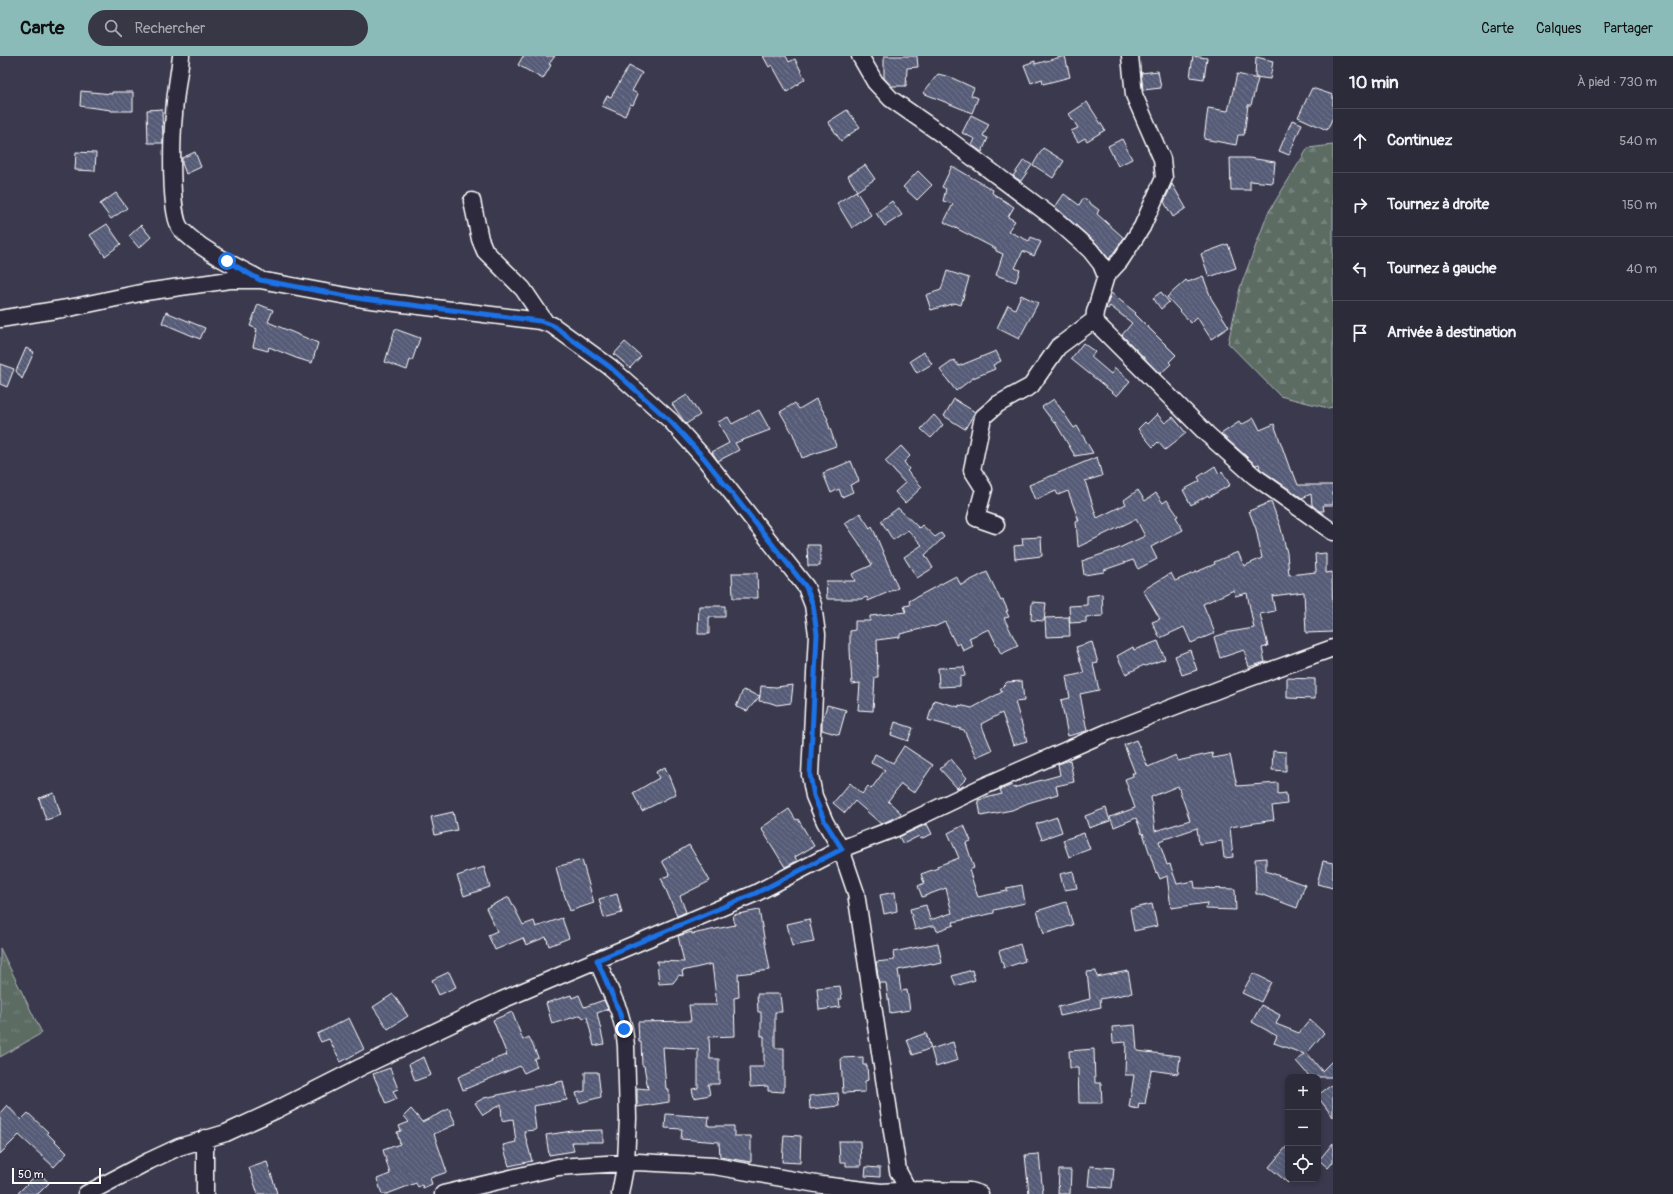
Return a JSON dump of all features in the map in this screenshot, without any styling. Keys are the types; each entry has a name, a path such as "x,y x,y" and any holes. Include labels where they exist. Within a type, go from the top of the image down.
{"street":[{"path":"181,56 174,114 173,185 175,214 180,228 204,248 260,280"},
{"path":"860,56 874,82 891,99 944,136 1055,219 1090,250 1101,264 1106,276"},
{"path":"996,525 976,518 984,489 972,470 983,417 998,404 1031,386 1058,346 1094,320 1106,276 1120,261 1142,227 1164,178 1162,159 1134,95 1130,56"},
{"path":"472,201 480,239 485,250 523,289 546,323"},
{"path":"0,319 74,307 145,292 230,280 260,280 363,299 546,323 552,325 610,367 671,422 704,458 806,587 813,605 817,634 810,775 814,796 825,822 842,849 856,893 898,1171 906,1186 913,1190"},
{"path":"1094,320 1201,429 1254,476 1333,532"},
{"path":"86,1194 179,1147 226,1132 276,1110 482,1009 756,893 842,849 896,828 982,787 1108,732 1233,684 1333,648"},
{"path":"597,960 619,1011 624,1029 628,1118 626,1162 620,1194"},
{"path":"205,1138 205,1194"},
{"path":"443,1194 558,1167 626,1162 714,1166 822,1185 881,1192 913,1190 970,1191 980,1194"}],"green space":[{"path":"1333,145 1333,407 1328,408 1280,396 1228,343 1240,288 1268,213 1308,148"},
{"path":"0,948 42,1033 0,1057"}],"building":[{"path":"523,56 555,56 549,64 551,65 543,79 518,65"},
{"path":"763,56 786,56 789,62 795,59 805,79 787,92 772,65 769,67"},
{"path":"884,56 917,56 918,67 907,68 906,86 891,86 884,78"},
{"path":"1065,56 1070,77 1043,84 1042,79 1031,83 1024,65 1035,61 1035,64"},
{"path":"1193,56 1207,58 1204,79 1190,77"},
{"path":"1256,57 1273,61 1270,79 1255,77"},
{"path":"629,66 642,73 632,91 638,94 633,105 630,104 625,116 602,106 607,96 611,97"},
{"path":"1158,71 1161,88 1143,90 1141,73"},
{"path":"938,74 950,77 974,88 971,95 978,98 972,113 923,93"},
{"path":"1237,74 1258,79 1251,105 1248,105 1244,135 1238,135 1236,145 1204,139 1208,108 1228,111"},
{"path":"1312,88 1333,95 1333,117 1327,130 1298,117"},
{"path":"81,91 112,94 112,92 133,92 133,111 111,111 80,106"},
{"path":"1087,102 1105,130 1087,141 1085,138 1078,142 1071,131 1078,128 1069,114"},
{"path":"162,109 163,143 148,143 147,110"},
{"path":"847,110 860,127 841,141 828,122"},
{"path":"971,115 989,124 983,136 988,138 982,152 972,145 975,139 962,133"},
{"path":"1292,120 1302,124 1289,155 1279,151"},
{"path":"1122,139 1132,159 1118,166 1108,146"},
{"path":"1043,148 1064,161 1053,178 1033,165"},
{"path":"76,152 96,153 95,171 75,170"},
{"path":"195,152 201,167 186,174 182,163 182,158"},
{"path":"1230,158 1249,158 1275,162 1273,183 1250,181 1250,190 1231,190"},
{"path":"1024,160 1032,165 1021,181 1013,176"},
{"path":"865,165 875,179 857,191 848,176"},
{"path":"952,166 993,190 992,193 1014,207 1008,217 1015,221 1008,231 1029,241 1031,237 1041,242 1034,256 1023,251 1015,268 1020,270 1016,282 996,275 1003,254 944,222 953,204 943,201 946,189 942,187"},
{"path":"918,171 932,185 917,200 903,187"},
{"path":"1172,184 1186,208 1173,217 1164,202"},
{"path":"856,191 871,215 852,228 837,203"},
{"path":"116,193 127,208 111,219 100,204"},
{"path":"1064,194 1079,205 1083,198 1099,210 1097,214 1124,238 1109,259 1096,243 1055,207"},
{"path":"892,201 902,215 885,226 876,213"},
{"path":"107,224 121,244 105,256 90,235"},
{"path":"141,225 151,237 139,248 129,236"},
{"path":"1228,244 1236,268 1209,277 1201,254"},
{"path":"947,271 969,278 961,305 955,303 931,310 926,295 941,290"},
{"path":"1203,276 1211,298 1229,327 1211,339 1197,317 1191,323 1167,297 1186,280 1188,282"},
{"path":"1161,292 1169,302 1161,309 1153,298"},
{"path":"1111,293 1136,313 1135,314 1176,355 1169,362 1171,364 1160,374 1122,335 1132,323 1110,306 1108,309 1106,308"},
{"path":"1021,295 1038,303 1019,339 997,328 1008,305 1015,309"},
{"path":"258,304 273,310 268,322 318,343 312,363 269,347 268,351 253,347 257,329 250,326"},
{"path":"166,312 205,328 200,339 162,323"},
{"path":"395,329 420,338 412,361 410,360 407,370 385,362"},
{"path":"625,342 641,356 630,368 614,354"},
{"path":"1083,343 1095,352 1091,357 1111,374 1115,368 1130,381 1117,396 1071,359"},
{"path":"26,348 34,352 22,379 16,371"},
{"path":"996,351 1001,361 993,365 995,369 973,378 956,391 940,370 954,360 959,366"},
{"path":"924,352 932,364 917,373 910,361"},
{"path":"0,364 14,369 7,387 0,384"},
{"path":"687,395 700,415 686,424 672,404"},
{"path":"816,399 828,419 827,420 836,446 802,458 793,434 780,412 795,403 799,409"},
{"path":"954,399 975,412 965,429 944,416"},
{"path":"1054,399 1074,428 1077,426 1093,453 1075,456 1055,422 1054,423 1042,407"},
{"path":"759,410 770,430 735,443 739,450 718,461 712,452 729,443 718,422 728,417 732,424"},
{"path":"1157,414 1165,423 1173,417 1186,433 1165,450 1158,442 1153,447 1138,429 1145,422 1147,424"},
{"path":"934,415 943,425 931,438 921,429"},
{"path":"1254,418 1260,430 1274,424 1291,472 1293,472 1298,485 1333,485 1333,505 1323,505 1324,511 1319,511 1312,505 1311,494 1302,498 1260,469 1259,464 1256,465 1221,434 1239,422 1241,425"},
{"path":"901,446 910,456 904,462 909,469 907,471 922,487 905,503 895,492 905,483 885,461"},
{"path":"1097,457 1102,476 1085,481 1097,518 1126,504 1124,500 1138,490 1145,501 1156,493 1163,503 1167,500 1178,516 1176,517 1183,530 1151,547 1157,559 1138,569 1133,560 1104,570 1104,572 1084,575 1082,561 1117,549 1145,536 1136,519 1078,547 1076,521 1079,521 1068,491 1058,495 1056,491 1035,500 1029,485"},
{"path":"851,461 859,481 850,485 853,492 842,497 839,489 831,493 823,473"},
{"path":"1215,466 1219,474 1222,471 1230,485 1191,505 1183,490 1200,481 1198,477"},
{"path":"1271,502 1280,525 1287,553 1289,575 1316,572 1315,554 1326,553 1326,573 1332,572 1333,632 1306,633 1304,592 1272,596 1275,611 1260,614 1268,646 1262,648 1265,662 1249,667 1244,650 1220,658 1214,637 1230,632 1254,628 1247,593 1235,596 1234,590 1203,604 1215,633 1191,643 1184,627 1160,638 1152,622 1160,619 1143,590 1171,573 1175,581 1215,564 1214,562 1238,552 1244,566 1262,558 1256,529 1249,511"},
{"path":"898,508 919,528 922,525 935,537 941,533 944,537 925,555 933,568 917,578 904,557 922,545 908,530 893,540 881,521"},
{"path":"860,513 870,528 872,526 898,588 868,601 867,597 861,599 827,599 826,581 855,581 852,574 872,565 845,523"},
{"path":"1041,537 1042,556 1015,559 1014,546 1023,545 1022,538"},
{"path":"807,545 820,545 820,566 808,566"},
{"path":"987,572 1001,601 1003,600 1008,611 1006,611 1009,617 1004,618 1018,646 1001,654 989,629 969,638 973,646 963,651 960,643 956,645 945,622 934,627 900,634 900,637 877,640 878,677 875,677 873,711 858,710 860,683 852,684 850,650 850,631 855,630 855,621 870,621 870,616 906,612 904,606 910,605 909,601 956,576 961,585"},
{"path":"732,573 757,573 758,598 733,598"},
{"path":"1102,594 1103,616 1086,617 1086,622 1070,623 1069,606 1087,605 1087,596"},
{"path":"1032,602 1046,603 1044,621 1031,620"},
{"path":"699,606 725,606 725,617 709,617 709,634 698,634"},
{"path":"1069,617 1070,636 1046,637 1045,618"},
{"path":"1158,641 1165,659 1145,666 1144,665 1126,674 1117,656 1133,647 1134,650"},
{"path":"1092,642 1098,663 1093,664 1099,690 1080,694 1087,731 1068,736 1061,700 1070,698 1066,677 1084,673 1076,647"},
{"path":"1190,650 1197,670 1182,675 1175,656"},
{"path":"964,667 965,676 960,677 960,686 939,687 938,668"},
{"path":"1287,678 1315,679 1315,699 1287,698"},
{"path":"1022,681 1024,701 1015,702 1027,741 1013,745 1002,713 981,724 992,750 976,757 964,730 928,720 934,700 959,707 959,705 972,708 1002,692 1000,689 1007,682"},
{"path":"793,685 791,703 777,705 759,701 761,686 776,687"},
{"path":"743,690 760,696 747,711 736,707"},
{"path":"827,705 846,710 839,735 822,730 822,722"},
{"path":"895,722 913,728 908,741 891,735"},
{"path":"1136,740 1148,767 1176,755 1178,761 1212,753 1213,758 1230,755 1237,786 1278,783 1278,794 1286,793 1287,804 1272,806 1274,820 1230,827 1233,857 1224,858 1222,841 1199,844 1197,828 1159,841 1167,865 1170,864 1177,884 1194,881 1195,888 1235,889 1236,910 1206,909 1207,903 1171,908 1167,876 1160,879 1157,872 1156,873 1143,833 1142,834 1136,818 1114,827 1110,817 1135,808 1125,779 1133,776 1132,773 1135,773 1124,745","holes":["1178,786 1190,820 1155,831 1151,797"]},
{"path":"904,746 933,765 914,793 901,784 888,801 901,813 900,815 881,824 855,801 845,813 833,803 850,783 862,794 868,786 871,789 885,770 871,763 875,754 893,763"},
{"path":"1273,751 1286,752 1286,771 1272,770"},
{"path":"951,759 967,778 957,788 940,769"},
{"path":"1070,760 1074,782 1056,786 1058,794 1028,803 1012,810 981,816 978,800 1002,794 1000,790 1012,785 1013,788 1060,775 1058,764"},
{"path":"665,767 676,794 642,811 633,793 659,778 656,772"},
{"path":"54,793 61,815 46,820 39,798"},
{"path":"1106,808 1110,821 1089,828 1085,816"},
{"path":"789,809 796,820 798,819 814,846 795,857 797,861 785,867 761,828"},
{"path":"453,812 457,830 435,835 431,817"},
{"path":"1057,817 1062,832 1042,839 1036,824"},
{"path":"927,824 932,834 920,839 919,836 903,844 899,837"},
{"path":"964,825 971,841 966,843 974,868 969,870 978,897 1007,891 1007,888 1022,885 1025,903 994,910 994,913 953,922 954,925 937,931 935,926 915,930 910,909 926,905 930,920 952,913 946,888 922,897 918,886 924,883 921,874 959,858 948,833"},
{"path":"1084,833 1090,849 1069,857 1063,840"},
{"path":"689,845 710,881 680,896 686,912 677,916 661,878 670,875 662,861"},
{"path":"1266,858 1266,871 1305,885 1297,908 1260,894 1256,894 1255,859"},
{"path":"582,860 594,903 570,911 562,891 556,867"},
{"path":"1323,861 1333,863 1333,888 1317,884"},
{"path":"484,867 490,887 464,896 457,876"},
{"path":"1073,871 1077,888 1064,890 1060,874"},
{"path":"895,892 897,911 884,914 880,895"},
{"path":"617,894 622,913 604,918 599,899"},
{"path":"509,897 523,925 534,921 536,927 562,918 569,938 549,946 546,937 526,945 523,938 495,950 488,935 497,931 486,908"},
{"path":"1066,902 1073,925 1044,934 1037,911"},
{"path":"1152,904 1157,926 1134,931 1130,909"},
{"path":"759,910 770,970 738,974 739,997 734,998 735,1036 709,1037 710,1059 719,1059 719,1084 708,1084 710,1095 694,1098 692,1089 698,1088 698,1049 663,1047 666,1089 669,1089 669,1102 637,1107 637,1088 648,1089 644,1066 642,1065 638,1022 691,1021 689,1005 717,1005 712,964 682,971 683,976 679,975 673,983 659,984 657,961 684,962 678,936 692,932 692,934 735,925 733,915"},
{"path":"809,919 814,942 792,946 787,924"},
{"path":"938,943 942,963 932,965 932,963 898,970 901,991 907,990 910,1010 890,1013 886,983 879,983 876,962 894,960 893,952"},
{"path":"1020,944 1025,961 1004,968 999,951"},
{"path":"972,970 975,980 956,986 952,976"},
{"path":"1096,971 1097,977 1128,971 1132,993 1100,999 1101,1007 1060,1016 1058,1007 1090,999 1087,972"},
{"path":"449,972 456,987 439,995 432,980"},
{"path":"1253,973 1271,982 1261,1002 1242,993"},
{"path":"840,986 842,999 839,999 840,1007 819,1010 817,988"},
{"path":"393,994 408,1016 388,1029 373,1007"},
{"path":"757,994 780,994 782,1012 775,1012 775,1048 784,1048 784,1092 768,1091 768,1086 750,1087 749,1067 764,1067 764,1036 761,1036 761,1012 758,1012"},
{"path":"571,995 572,998 579,995 584,1007 604,1000 608,1009 597,1013 604,1044 594,1046 587,1017 583,1018 581,1015 552,1024 546,1003"},
{"path":"1261,1005 1280,1015 1276,1024 1299,1033 1310,1020 1324,1033 1307,1053 1322,1071 1333,1060 1333,1077 1321,1077 1321,1074 1307,1074 1296,1061 1304,1054 1274,1043 1277,1036 1252,1022"},
{"path":"512,1012 523,1040 529,1037 538,1057 534,1059 537,1067 524,1073 520,1066 463,1090 458,1077 492,1062 491,1060 507,1055 493,1020"},
{"path":"349,1018 364,1049 341,1062 329,1039 321,1042 317,1034"},
{"path":"1135,1025 1137,1051 1180,1056 1178,1074 1151,1070 1145,1104 1139,1103 1138,1109 1129,1107 1134,1075 1125,1075 1126,1042 1113,1043 1112,1027"},
{"path":"926,1033 931,1048 913,1055 907,1040"},
{"path":"953,1042 958,1060 936,1067 931,1049"},
{"path":"1094,1049 1095,1083 1101,1083 1102,1103 1079,1103 1078,1068 1070,1068 1069,1051"},
{"path":"424,1057 431,1075 415,1081 409,1064"},
{"path":"863,1057 863,1065 867,1065 868,1080 865,1081 865,1092 843,1093 841,1058"},
{"path":"390,1068 398,1089 393,1091 397,1099 386,1104 373,1074"},
{"path":"585,1072 598,1072 601,1097 579,1103 576,1093 585,1091"},
{"path":"563,1081 567,1100 533,1106 536,1130 524,1131 532,1161 509,1166 503,1145 516,1142 513,1119 502,1121 501,1104 483,1115 475,1103 484,1098"},
{"path":"1333,1084 1333,1117 1321,1101 1321,1093"},
{"path":"838,1093 839,1106 810,1109 809,1096"},
{"path":"7,1105 21,1120 28,1113 67,1153 54,1167 19,1135 0,1154 0,1113"},
{"path":"411,1109 422,1122 449,1109 456,1124 434,1134 447,1172 430,1178 432,1184 423,1188 422,1185 418,1187 416,1183 387,1194 382,1194 377,1179 390,1174 383,1150 400,1144 397,1132 401,1131 399,1126 409,1122 404,1116"},
{"path":"666,1114 709,1117 708,1126 734,1126 734,1136 751,1136 751,1162 720,1157 719,1142 681,1139 682,1129 665,1128"},
{"path":"603,1130 603,1142 572,1142 574,1151 549,1155 546,1135 572,1131"},
{"path":"784,1135 801,1136 800,1163 782,1162"},
{"path":"839,1141 860,1141 861,1166 846,1166 846,1162 840,1162"},
{"path":"1333,1143 1333,1162 1328,1168 1321,1162 1321,1158"},
{"path":"1285,1148 1285,1180 1269,1167"},
{"path":"1039,1154 1043,1194 1029,1194 1025,1155"},
{"path":"267,1162 277,1194 258,1194 249,1168"},
{"path":"1090,1166 1114,1168 1112,1188 1088,1186"},
{"path":"866,1167 880,1168 880,1177 865,1176"},
{"path":"1059,1170 1071,1170 1070,1194 1058,1194"},
{"path":"39,1172 49,1183 38,1194 17,1194"}],"route":[{"path":"227,261 260,280 363,299 540,321 552,325 610,367 671,422 704,458 806,587 813,605 817,634 810,775 814,796 825,822 842,849 810,864 756,893 597,960 619,1011 624,1029"}]}
